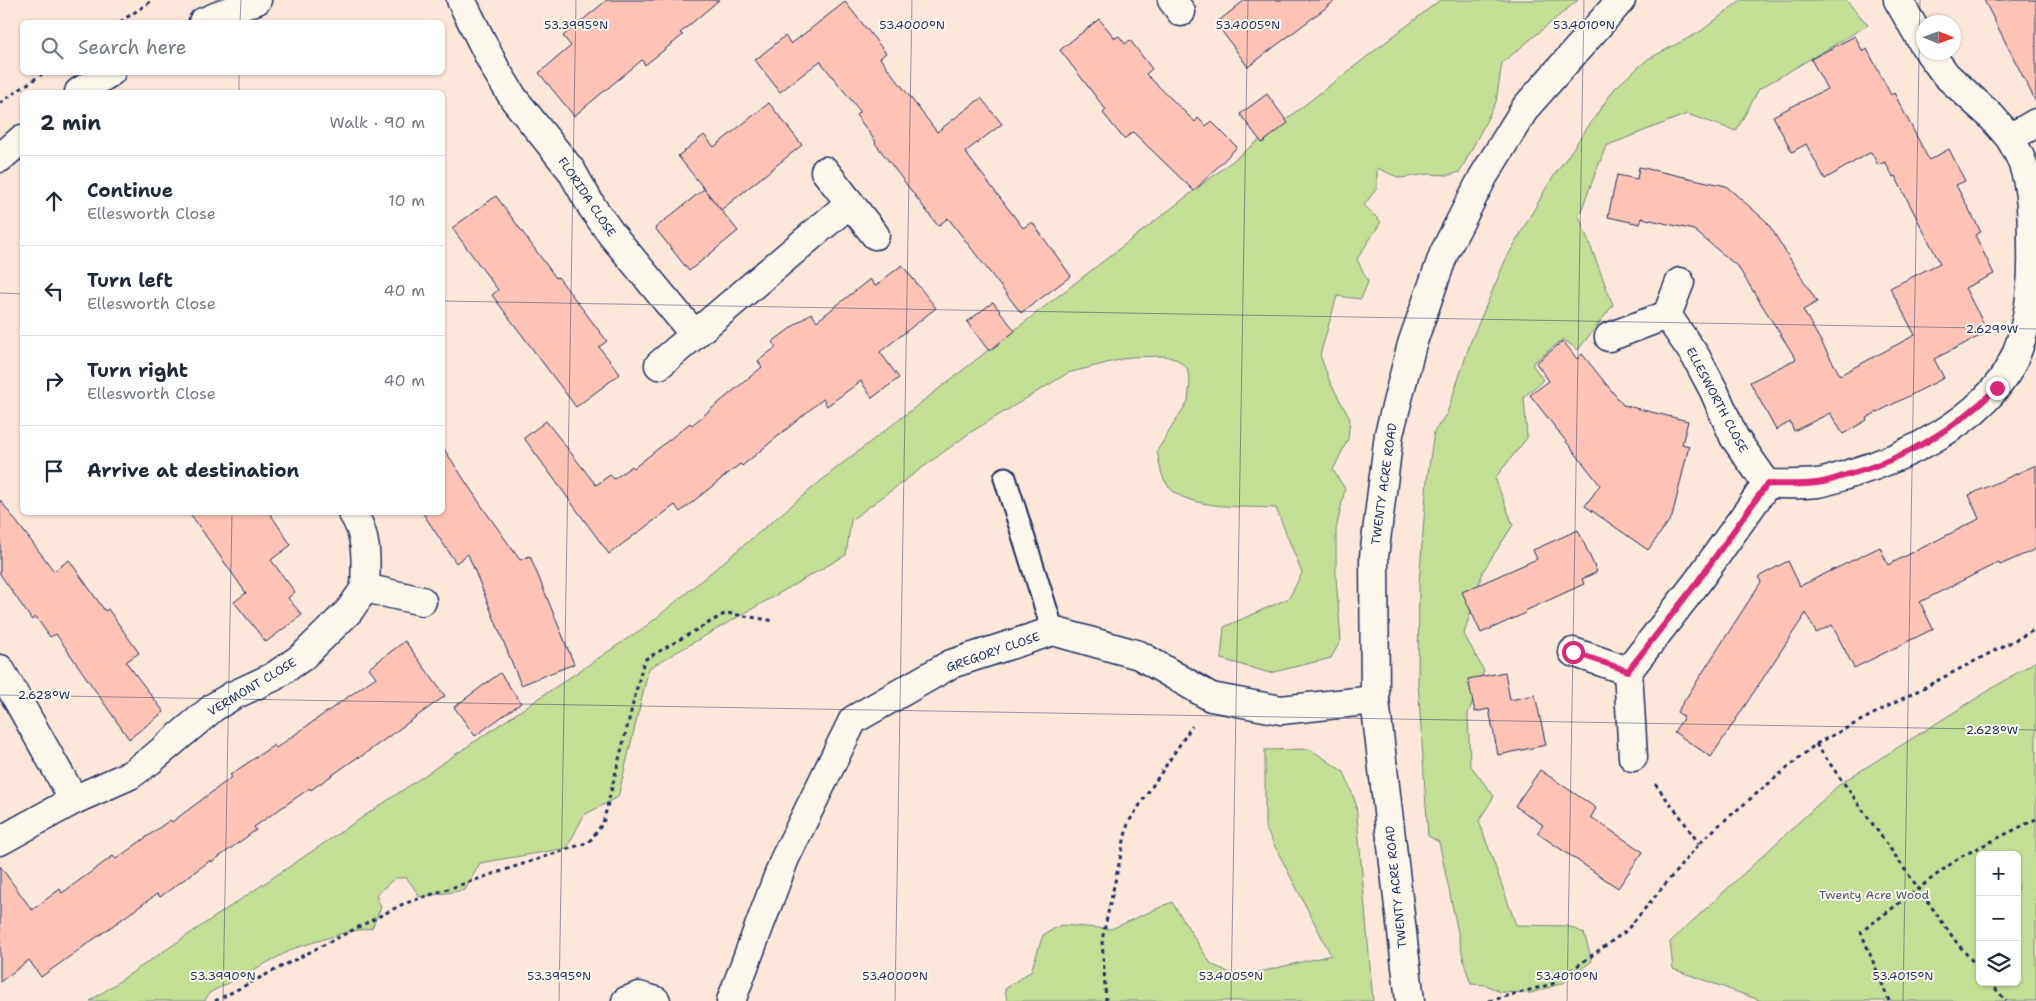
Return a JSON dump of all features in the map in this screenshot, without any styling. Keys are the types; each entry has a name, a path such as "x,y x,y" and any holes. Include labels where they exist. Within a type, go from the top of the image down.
{"street":[{"path":"214,12 257,0"},
{"name":"FLORIDA CLOSE","path":"461,0 495,68 514,99 571,170 592,207 612,235 694,334"},
{"name":"TWENTY ACRE ROAD","path":"1410,1001 1375,700 1374,557 1389,434 1412,344 1444,253 1483,177 1526,107 1621,0"},
{"path":"1898,0 1916,30"},
{"path":"1633,757 1628,671 1698,581 1767,484 1818,483 1866,470 1914,450 1945,431 1973,410 1997,388 2028,341 2028,313 2033,274 2032,223 2028,186 2022,161 2010,138 1991,116 1946,75 1935,60"},
{"path":"82,90 106,75"},
{"path":"2010,138 2036,123"},
{"path":"825,171 875,235"},
{"path":"659,365 850,203"},
{"path":"1609,337 1667,315 1680,282"},
{"name":"ELLESWORTH CLOSE","path":"1667,315 1705,374 1734,437 1767,484"},
{"path":"354,515 360,524 366,556 365,588 422,601"},
{"name":"VERMONT CLOSE","path":"0,842 74,800 130,775 151,760 214,707 232,696 273,678 302,658 350,611 365,588"},
{"name":"GREGORY CLOSE","path":"731,1001 785,858 853,720 951,664 1053,631 1139,655 1210,698 1281,710 1375,700"},
{"path":"1573,652 1628,671"},
{"path":"0,669 74,800"},
{"path":"626,1001 639,996 656,1001"}],"lane":[{"path":"1005,478 1053,631"}],"path":[{"path":"123,20 153,0"},
{"path":"0,103 41,75"},
{"path":"215,1001 403,904 589,842 603,822 644,660 726,613 774,621"},
{"path":"1489,1001 1552,984 1626,931 1699,844 1816,744 2036,628"},
{"path":"1106,1001 1102,940 1128,823 1210,698"},
{"path":"1816,744 1957,942 1976,965"},
{"path":"1633,757 1680,816 1699,844"},
{"path":"1889,1001 1862,932 1960,857 2036,819"},
{"path":"1993,986 2006,1001"}],"green space":[{"path":"1440,0 1578,0 1502,63 1496,102 1460,172 1449,175 1428,174 1400,178 1377,168 1377,188 1364,205 1381,222 1357,259 1368,282 1361,299 1337,296 1320,355 1330,382 1350,419 1348,439 1333,470 1345,489 1336,530 1336,578 1341,640 1331,658 1270,673 1221,659 1224,627 1289,598 1302,573 1276,508 1214,505 1198,502 1184,498 1173,491 1163,478 1157,451 1188,401 1190,384 1187,368 1178,360 1165,356 1130,357 1068,373 971,432 851,520 846,555 649,668 618,797 584,815 567,848 480,863 465,890 420,897 407,878 395,878 376,895 381,907 372,928 347,932 295,948 209,993 205,1001 90,1001 649,624 834,470"},
{"path":"1741,0 1846,0 1868,25 1759,89 1736,131 1687,114 1606,146 1579,216 1613,305 1578,350 1563,339 1532,364 1543,380 1524,397 1527,438 1495,478 1513,525 1483,571 1464,634 1484,671 1468,714 1470,765 1494,796 1479,821 1516,925 1567,926 1584,933 1592,961 1563,983 1531,993 1500,992 1486,985 1471,984 1465,966 1439,842 1428,836 1418,682 1419,584 1427,480 1434,432 1447,413 1471,341 1506,259 1549,183 1615,88 1648,59 1700,32"},
{"name":"Twenty Acre Wood","path":"2036,661 2036,1001 1762,1001 1673,969 1670,942 1841,783"},
{"path":"1310,749 1344,772 1356,804 1373,1001 1007,1001 1005,989 1031,971 1043,935 1061,925 1111,929 1172,902 1211,964 1239,977 1331,955 1265,827 1265,750"}],"building":[{"path":"607,0 719,0 680,33 683,35 645,65 642,60 574,116 539,73 571,46 563,36"},
{"path":"1245,0 1336,0 1248,67 1216,23"},
{"path":"1984,0 2036,0 2036,102"},
{"path":"845,2 886,53 880,58 937,132 981,98 1002,124 965,152 1023,228 1032,222 1071,276 1021,313 948,218 938,226 856,115 860,111 820,61 780,92 755,60 785,36 791,44"},
{"path":"1099,19 1115,38 1119,36 1125,44 1130,40 1152,69 1146,74 1195,122 1198,118 1206,126 1211,121 1237,147 1194,191 1133,132 1124,139 1103,113 1106,110 1060,50"},
{"path":"1855,36 1863,52 1867,49 1891,95 1894,93 1929,160 1949,149 1965,181 1956,185 1981,232 1975,235 1994,274 1965,288 1988,332 1934,359 1944,378 1866,418 1867,420 1843,434 1830,413 1794,431 1790,422 1776,430 1750,382 1796,359 1738,267 1694,230 1642,218 1640,224 1608,217 1617,175 1637,179 1639,167 1726,186 1767,222 1817,302 1803,310 1840,375 1915,335 1890,288 1940,263 1895,176 1893,177 1885,162 1878,165 1871,152 1825,179 1806,144 1792,152 1773,116 1827,89 1811,59"},
{"path":"1267,94 1288,123 1262,143 1240,114"},
{"path":"769,103 802,145 721,210 678,156 704,135 714,147"},
{"path":"704,189 738,231 689,271 655,228"},
{"path":"496,196 556,278 558,277 607,341 599,347 620,374 576,407 492,295 498,290 452,228"},
{"path":"902,265 936,308 880,352 899,378 872,398 861,381 827,406 823,399 742,466 740,464 680,512 675,505 609,554 524,438 546,421 596,485 610,475 614,479 632,466 634,468 690,423 692,425 762,367 758,361 776,347 772,342 811,313 817,321 870,279 875,286"},
{"path":"993,302 1015,331 989,351 967,322"},
{"path":"1563,341 1577,359 1582,354 1623,405 1688,421 1682,444 1689,446 1672,517 1648,550 1585,506 1600,485 1530,395 1549,381 1536,363"},
{"path":"445,451 520,560 530,556 574,664 521,685 468,554 456,563 424,515 445,515"},
{"path":"2036,465 2036,549 2000,565 1999,562 1920,602 1933,629 1854,668 1832,625 1816,633 1806,613 1711,757 1674,732 1684,717 1677,712 1761,582 1758,577 1788,561 1800,586 1880,547 1888,565 1979,519 1969,495"},
{"path":"0,500 54,571 69,560 105,611 108,609 139,653 126,662 164,712 129,739 56,634 50,637 36,617 32,620 0,574"},
{"path":"191,515 271,515 291,545 271,560 295,592 288,598 302,615 266,642 234,602 246,593"},
{"path":"1578,530 1597,572 1582,579 1584,584 1481,633 1462,592 1537,559 1533,550"},
{"path":"405,641 445,696 359,758 311,790 310,788 254,827 256,830 212,862 211,860 160,897 157,894 41,977 29,960 0,982 0,866 32,910 60,889 62,893 113,856 116,859 170,820 172,822 232,777 230,775 274,745 276,748 376,677 369,668"},
{"path":"1505,672 1510,700 1535,695 1546,745 1498,755 1489,709 1475,712 1468,679"},
{"path":"500,673 521,703 475,736 454,707"},
{"path":"1540,770 1596,808 1591,817 1643,852 1618,888 1537,833 1543,825 1515,806"}],"route":[{"path":"1573,652 1628,671 1698,581 1767,484 1818,483 1866,470 1914,450 1945,431 1973,410 1997,388"}]}
